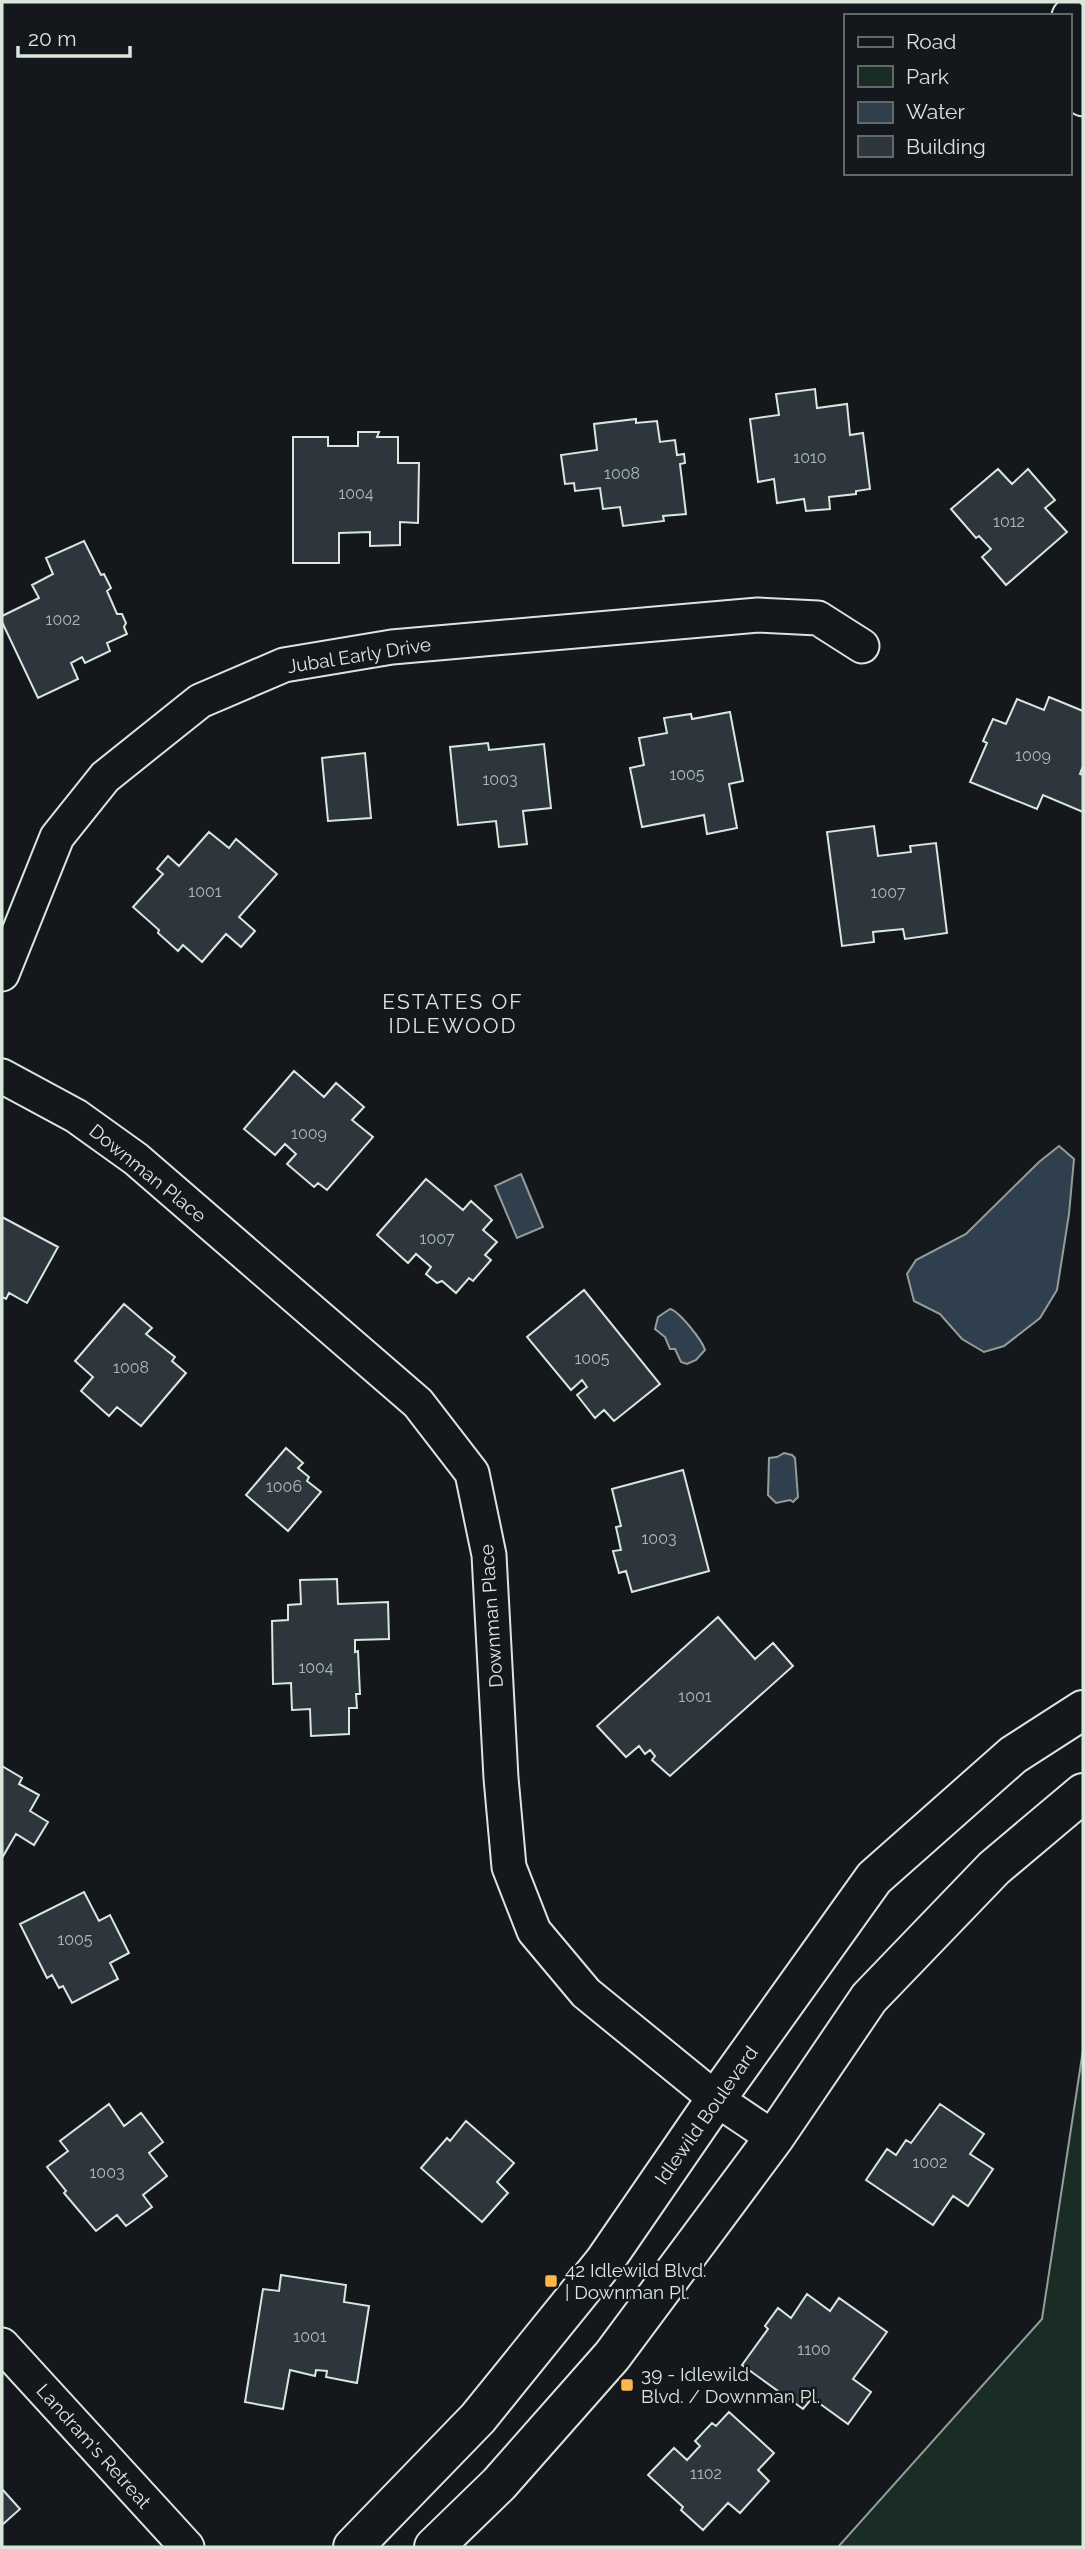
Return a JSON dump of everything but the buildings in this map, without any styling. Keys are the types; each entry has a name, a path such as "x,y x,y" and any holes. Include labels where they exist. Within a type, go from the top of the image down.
{"street":[{"path":"1071,28 1083,99"},
{"name":"Jubal Early Drive","path":"2,974 57,837 105,777 200,701 284,665 392,647 758,615 818,618 862,646"},
{"name":"Downman Place","path":"2,1076 76,1116 136,1159 418,1403 472,1473 489,1555 501,1778 509,1867 534,1931 586,1993 716,2099 774,2138"},
{"name":"Idlewild Boulevard","path":"353,2547 478,2418 604,2262 716,2099 874,1878 1013,1755 1083,1710"},
{"path":"434,2547 499,2484 612,2356 774,2138 869,1998 994,1868 1083,1793"},
{"name":"Landram's Retreat","path":"2,2345 187,2547"}],"green space":[{"path":"1083,2050 1083,2547 838,2547 1042,2319"}],"water":[{"path":"1059,1146 1074,1159 1069,1214 1057,1290 1040,1318 1004,1346 984,1352 962,1339 940,1314 914,1301 907,1274 916,1260 966,1234 1039,1162"},
{"path":"521,1174 543,1227 517,1238 495,1186"},
{"path":"670,1309 690,1326 705,1350 696,1360 687,1364 681,1362 675,1349 670,1349 665,1337 655,1329 658,1317"},
{"path":"784,1453 795,1458 798,1497 793,1502 790,1500 776,1503 768,1495 769,1458"}],"place":[{"name":"42 Idlewild Blvd. | Downman Pl.","path":"551,2281"},
{"name":"39 - Idlewild Blvd. / Downman Pl.","path":"627,2385"}],"district":[{"name":"ESTATES OF IDLEWOOD","path":"453,1014"}]}
